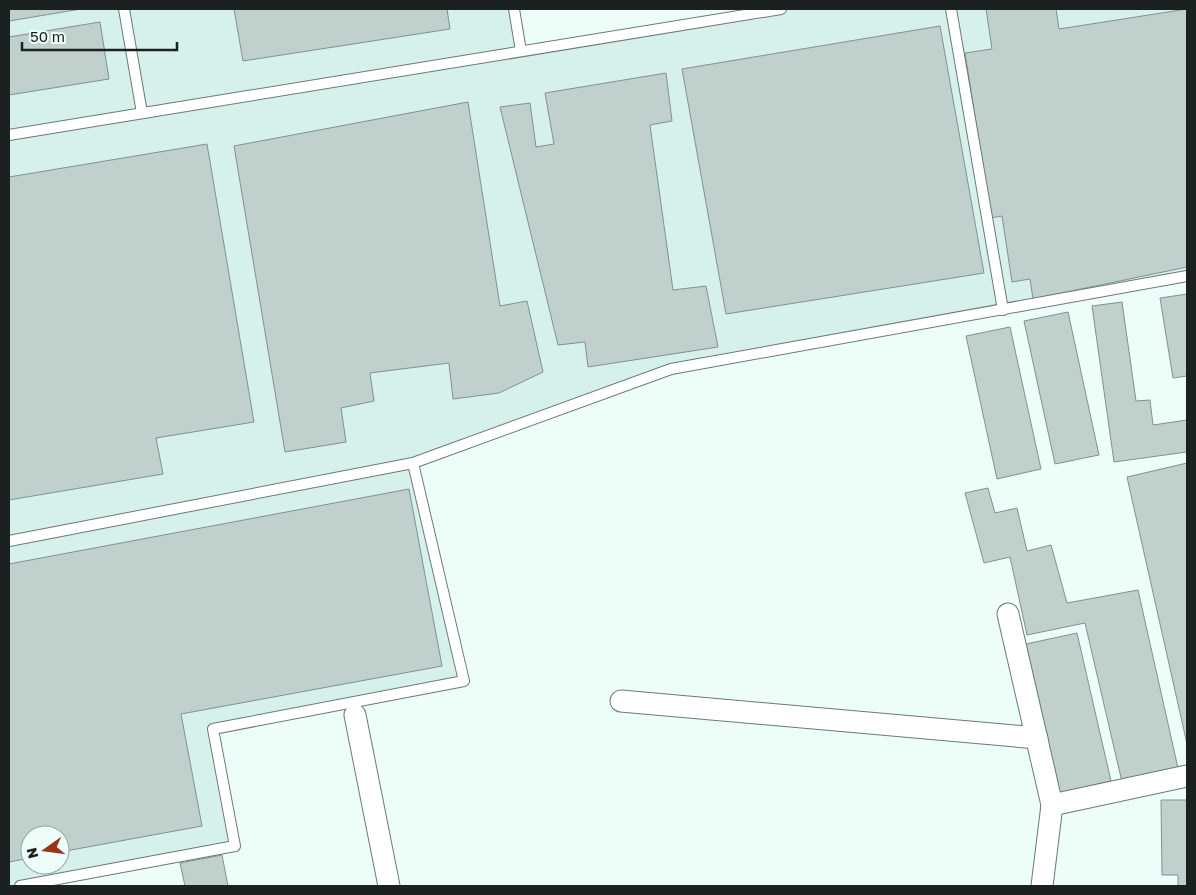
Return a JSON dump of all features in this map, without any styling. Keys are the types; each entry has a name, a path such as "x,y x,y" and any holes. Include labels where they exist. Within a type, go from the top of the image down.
{"street":[{"path":"1008,614 1052,805 1042,886"},
{"path":"622,701 1036,738"},
{"path":"355,715 389,886"},
{"path":"1052,805 1187,776"}],"lane":[{"path":"124,9 142,113"},
{"path":"514,9 522,50"},
{"path":"9,135 781,9"},
{"path":"951,9 1003,310"},
{"path":"9,541 413,463 671,369 1187,276"},
{"path":"20,886 235,846 213,729 464,681 413,463"}],"shaded area":[{"path":"9,9 514,9 521,50 781,9 1187,9 1187,276 671,369 414,463 464,681 213,729 235,846 21,886 9,886"}],"building":[{"path":"9,9 81,9 9,21"},
{"path":"234,9 447,9 450,29 243,61"},
{"path":"986,9 1056,9 1059,29 1187,9 1187,267 1033,299 1030,279 1012,282 1002,216 991,218 965,53 992,49"},
{"path":"100,22 109,79 9,95 9,37"},
{"path":"940,26 984,273 726,314 682,69"},
{"path":"666,73 672,121 650,125 673,290 706,286 718,347 588,367 585,342 558,345 500,107 530,103 536,147 554,144 545,93"},
{"path":"468,102 500,306 527,301 543,372 499,393 453,399 449,363 370,373 374,401 341,408 346,442 285,452 234,146"},
{"path":"207,144 254,422 156,438 163,474 9,500 9,177"},
{"path":"1187,294 1187,376 1173,378 1160,298"},
{"path":"1122,302 1136,401 1150,400 1153,425 1187,420 1187,452 1114,462 1092,306"},
{"path":"1068,312 1099,455 1055,464 1024,321"},
{"path":"1010,327 1041,469 997,479 966,336"},
{"path":"1187,463 1187,744 1127,477"},
{"path":"988,488 995,513 1017,508 1027,551 1051,545 1067,603 1138,590 1178,768 1122,782 1085,623 1027,635 1010,557 984,563 965,493"},
{"path":"409,489 442,666 181,714 202,826 70,850 70,825 20,825 20,860 9,862 9,564"},
{"path":"1077,633 1111,781 1060,793 1026,644"},
{"path":"1161,800 1187,800 1187,886 1178,886 1178,875 1162,875"},
{"path":"222,855 228,886 185,886 180,863"}]}
